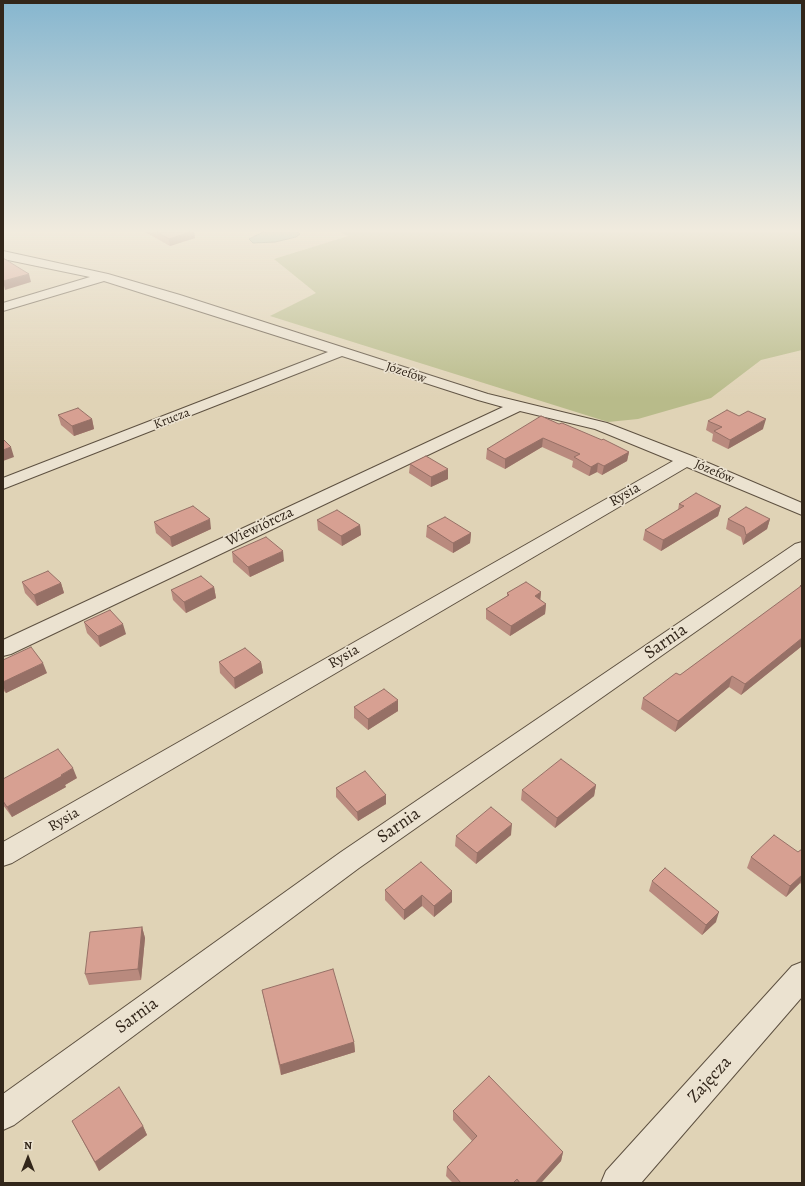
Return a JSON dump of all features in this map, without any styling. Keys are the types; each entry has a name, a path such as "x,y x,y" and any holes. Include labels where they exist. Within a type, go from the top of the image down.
{"street":[{"path":"3,307 69,287"},
{"name":"Józefów","path":"139,287 483,397 601,426 686,460 802,510"},
{"name":"Krucza","path":"3,484 340,352"},
{"name":"Wiewiórcza","path":"3,649 517,406"},
{"name":"Rysia","path":"3,855 686,460"},
{"name":"Sarnia","path":"3,1114 350,860 802,548"},
{"name":"Zajęcza","path":"618,1183 802,976"}],"shaded area":[{"path":"309,287 802,287 802,350 761,360 711,398 638,419 608,422 270,316 316,293"}],"building":[{"path":"78,408 92,419 72,426 58,415"},
{"path":"727,410 739,416 748,411 766,419 730,440 714,431 722,427 708,421"},
{"path":"541,416 602,440 603,439 629,452 604,466 598,463 591,467 574,457 580,454 543,438 505,459 487,449"},
{"path":"3,439 11,447 3,450"},
{"path":"426,456 448,469 431,477 410,464"},
{"path":"696,493 721,506 663,540 645,530 684,506 679,504"},
{"path":"193,506 210,519 170,537 154,522"},
{"path":"746,507 770,519 746,535 744,527 728,519"},
{"path":"337,510 360,525 341,536 317,520"},
{"path":"445,517 471,533 453,543 427,526"},
{"path":"266,537 283,551 248,567 232,552"},
{"path":"48,571 61,583 34,595 22,582"},
{"path":"201,576 214,587 184,602 171,590"},
{"path":"526,582 541,592 535,596 546,604 511,626 486,609 509,595 507,593"},
{"path":"802,584 802,638 745,684 732,676 678,721 643,698 676,673 680,675"},
{"path":"110,610 123,624 98,636 84,622"},
{"path":"31,647 43,663 3,682 3,660"},
{"path":"245,648 261,662 234,678 219,662"},
{"path":"384,689 398,700 368,719 354,707"},
{"path":"58,749 73,768 61,775 62,776 7,807 3,801 3,779"},
{"path":"561,759 596,785 557,818 522,790"},
{"path":"365,771 386,795 357,812 336,788"},
{"path":"491,807 512,824 477,853 456,836"},
{"path":"774,835 798,852 802,849 802,875 790,886 751,857"},
{"path":"421,862 452,891 434,906 422,895 404,910 385,890"},
{"path":"665,868 719,912 706,925 652,881"},
{"path":"142,927 138,969 85,974 90,932"},
{"path":"333,969 354,1042 280,1065 262,990"},
{"path":"489,1076 563,1152 535,1183 520,1183 517,1179 513,1183 461,1183 447,1167 477,1136 453,1111"},
{"path":"119,1087 143,1126 95,1162 72,1121"}]}
